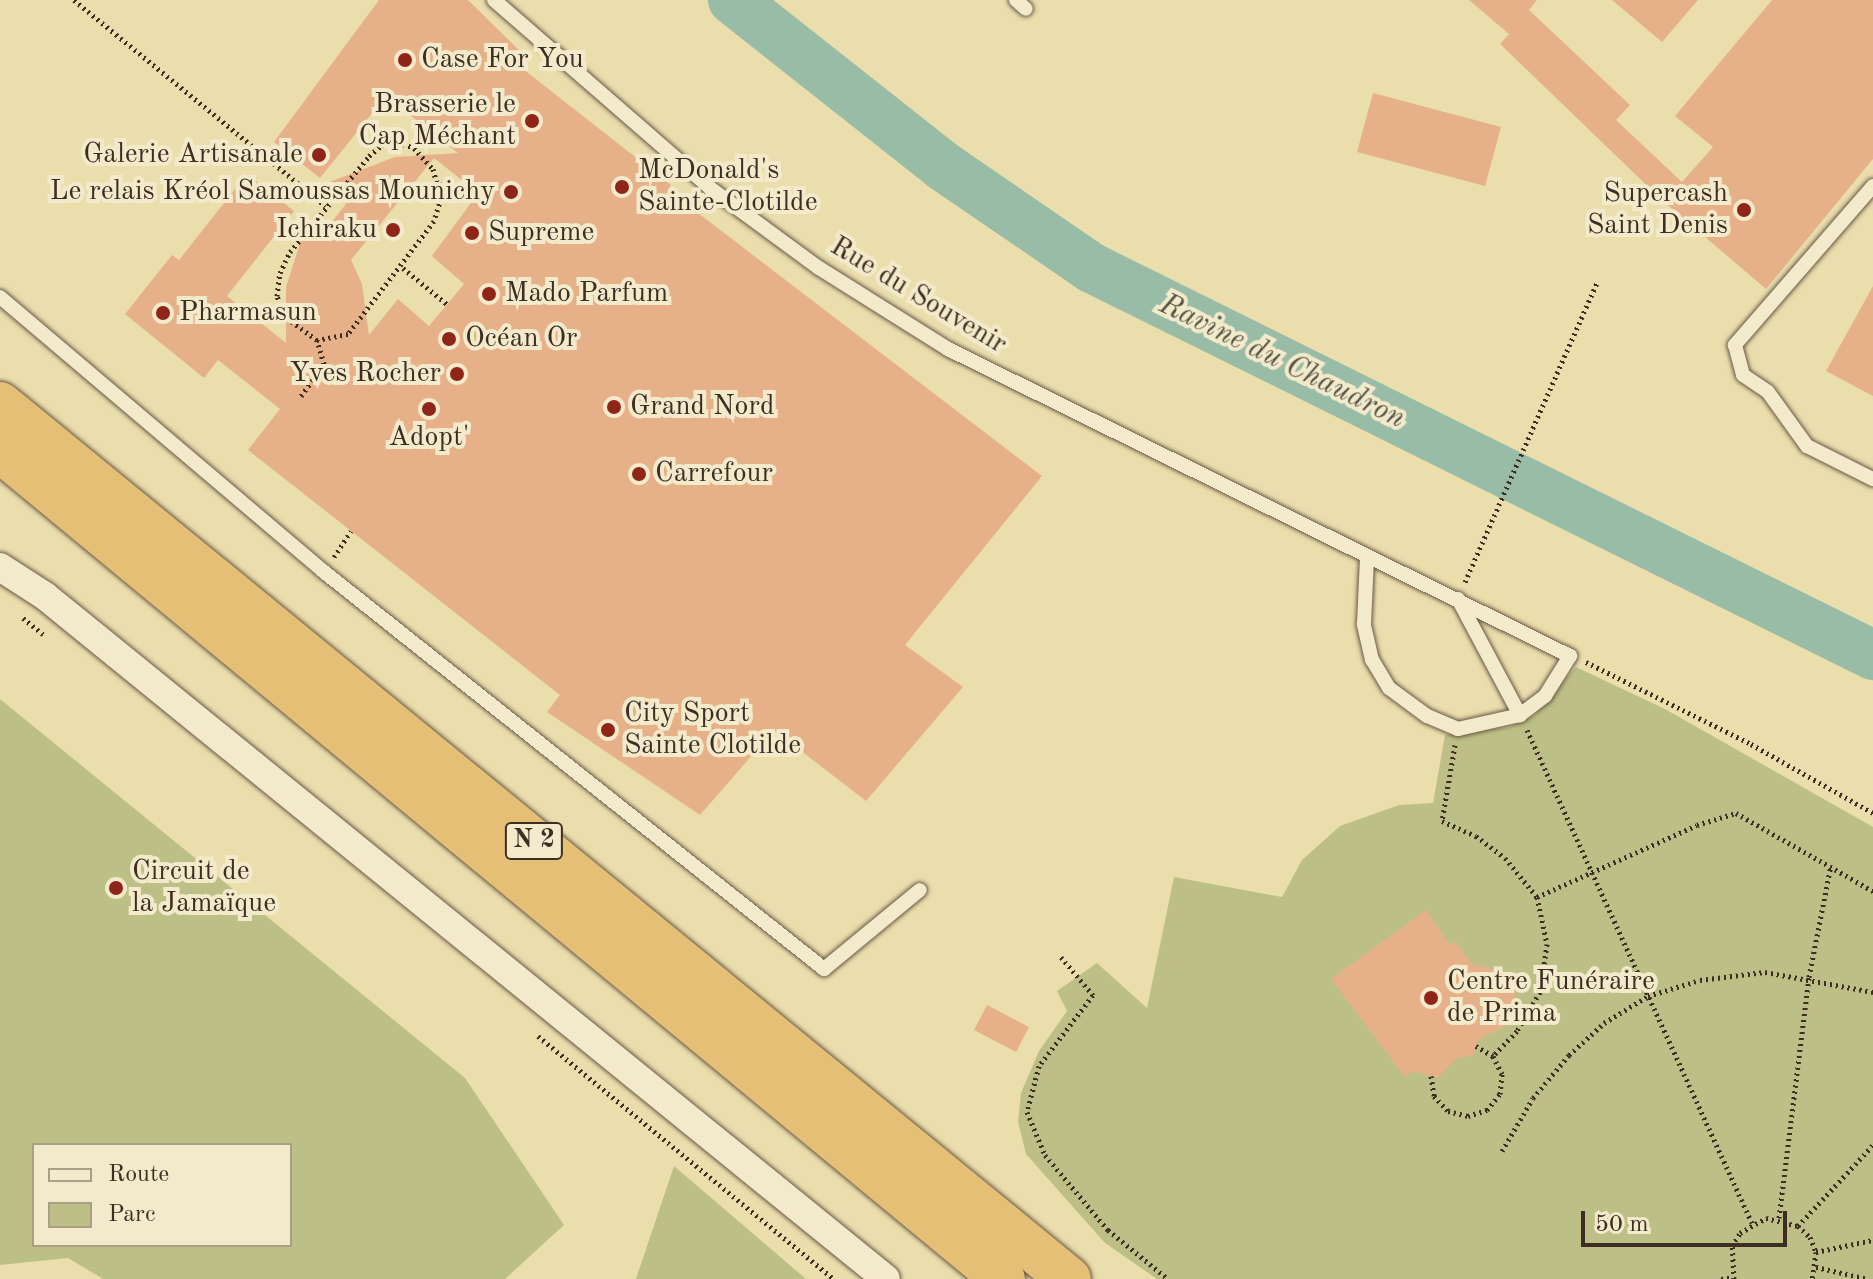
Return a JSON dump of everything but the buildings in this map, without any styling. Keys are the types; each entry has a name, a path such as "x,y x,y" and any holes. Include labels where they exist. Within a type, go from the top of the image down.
{"highway":[{"name":"N 2","path":"0,404 1069,1279"},
{"name":"N 2","path":"0,450 1003,1279"}],"street":[{"path":"0,567 45,596 886,1279"}],"lane":[{"name":"Rue du Souvenir","path":"494,0 710,188 819,268 948,349 1041,399 1367,558 1458,598 1570,656"},
{"path":"1873,186 1735,345 1743,375 1768,392 1807,446 1873,479"},
{"path":"0,297 323,571 824,969 920,890"},
{"path":"1367,558 1362,600 1372,660 1389,688 1427,716 1458,729 1520,715 1545,696 1570,656"},
{"path":"1458,598 1520,715"}],"path":[{"path":"74,0 326,206"},
{"path":"440,184 434,221 403,268 348,334 337,341 317,340 284,316 277,296 290,252 326,206 382,145 397,142 414,148 440,184 478,193"},
{"path":"403,268 448,305"},
{"path":"1458,598 1597,283"},
{"path":"301,396 324,364 317,340"},
{"path":"334,557 351,531"},
{"path":"1570,656 1751,744 1873,813"},
{"path":"1520,715 1752,1223"},
{"path":"1458,729 1442,821 1476,836 1505,858 1537,897 1547,944 1540,992 1517,1031 1493,1056"},
{"path":"1537,897 1594,874 1697,825 1736,813 1873,891"},
{"path":"1779,1218 1809,977 1831,865"},
{"path":"1061,957 1093,995 1039,1066 1027,1112 1045,1155 1108,1230 1168,1279"},
{"path":"1502,1151 1533,1098 1569,1055 1604,1023 1648,996 1700,980 1765,972 1809,977 1873,992"},
{"path":"1431,1076 1434,1096 1448,1111 1468,1116 1487,1110 1500,1094 1502,1074 1493,1056 1476,1046"},
{"path":"1798,1226 1873,1145"},
{"path":"1721,1279 1733,1278 1732,1246 1752,1223 1779,1218 1798,1226 1816,1252 1812,1279"},
{"path":"1816,1252 1873,1240"},
{"path":"1816,1267 1868,1279"}],"green space":[{"path":"1576,667 1665,709 1873,827 1873,1279 1157,1279 1105,1243 1026,1154 1018,1122 1021,1093 1039,1051 1067,1011 1057,991 1097,963 1147,1008 1174,877 1282,897 1302,860 1340,826 1399,805 1433,803 1445,735 1510,727 1534,716"},
{"name":"Circuit de la Jamaïque","path":"0,699 465,1078 564,1225 505,1279 103,1279 68,1258 0,1265"},
{"path":"674,1166 806,1279 636,1279"}],"waterway":[{"name":"Ravine du Chaudron","path":"733,0 943,166 1092,268 1873,655"}],"place":[{"name":"Case For You","path":"405,60"},
{"name":"Brasserie le Cap Méchant","path":"532,121"},
{"name":"Galerie Artisanale","path":"319,155"},
{"name":"McDonald's Sainte-Clotilde","path":"622,187"},
{"name":"Le relais Kréol Samoussas Mounichy","path":"511,192"},
{"name":"Supercash Saint Denis","path":"1744,210"},
{"name":"Ichiraku","path":"393,230"},
{"name":"Supreme","path":"472,233"},
{"name":"Mado Parfum","path":"489,294"},
{"name":"Pharmasun","path":"163,313"},
{"name":"Océan Or","path":"449,339"},
{"name":"Yves Rocher","path":"457,374"},
{"name":"Grand Nord","path":"614,407"},
{"name":"Adopt'","path":"429,409"},
{"name":"Carrefour","path":"639,474"},
{"name":"City Sport Sainte Clotilde","path":"608,730"},
{"name":"Circuit de la Jamaïque","path":"116,888"},
{"name":"Centre Funéraire de Prima","path":"1431,998"}]}
